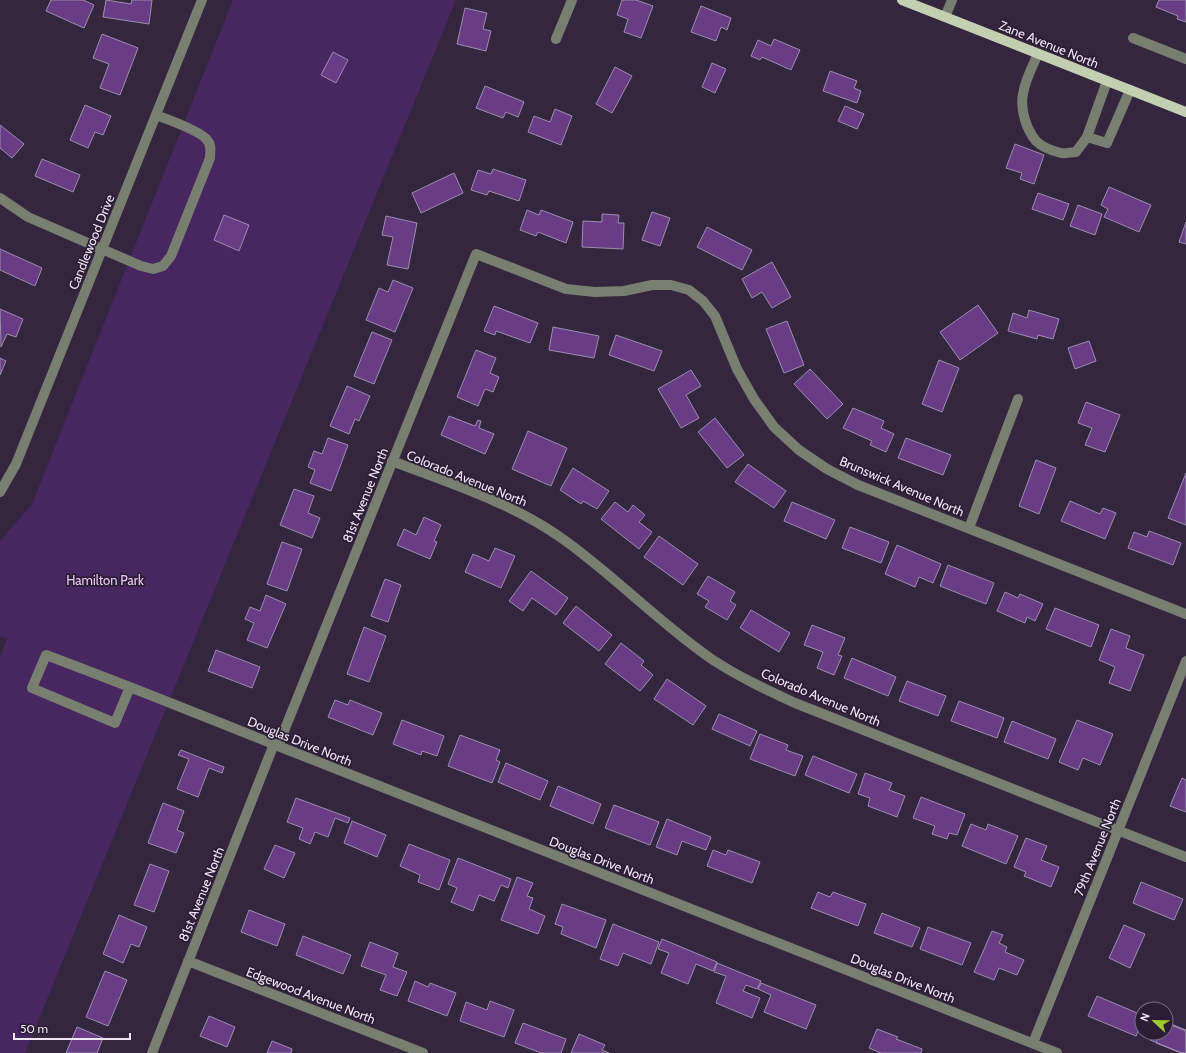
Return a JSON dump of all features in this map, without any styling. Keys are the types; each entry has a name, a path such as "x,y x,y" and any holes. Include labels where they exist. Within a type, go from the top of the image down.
{"main road":[{"name":"Zane Avenue North","path":"902,0 1186,112"}],"street":[{"name":"Candlewood Drive","path":"0,492 16,464 202,0"},
{"path":"556,40 572,0"},
{"path":"945,17 952,0"},
{"path":"1134,38 1186,59"},
{"path":"1038,54 1026,79 1022,96 1023,112 1028,128 1036,141 1049,149 1062,154 1076,152 1087,138 1107,81"},
{"path":"1087,138 1107,143 1130,90"},
{"path":"0,198 28,217 102,250 153,269 163,266 170,256 210,158 211,147 207,139 200,134 156,115"},
{"name":"81st Avenue North","path":"152,1053 188,961 476,254"},
{"name":"Brunswick Avenue North","path":"476,254 566,289 595,292 624,291 652,285 671,285 689,290 704,301 715,316 737,369 754,399 774,427 799,450 827,469 858,484 1186,614"},
{"path":"969,528 1018,400"},
{"name":"Colorado Avenue North","path":"392,461 489,499 525,515 559,536 590,559 713,660 754,684 795,704 1186,857"},
{"name":"Douglas Drive North","path":"130,687 115,723 32,688 46,655 130,687 161,699 1057,1053"},
{"name":"79th Avenue North","path":"1033,1044 1186,661"},
{"name":"Edgewood Avenue North","path":"188,961 423,1053"}],"green space":[{"name":"Hamilton Park","path":"233,0 456,0 25,1053 0,1053 0,657 7,639 0,636 0,541 32,504"}],"building":[{"path":"51,0 83,0 94,5 84,28 46,11"},
{"path":"106,0 131,4 132,0 152,0 149,24 103,17"},
{"path":"622,0 636,0 653,6 641,38 624,32 628,19 617,15"},
{"path":"1159,0 1186,0 1186,22 1177,19 1178,16 1156,7"},
{"path":"701,6 731,18 727,30 721,27 716,41 691,32"},
{"path":"465,8 487,13 483,29 491,31 486,51 457,44"},
{"path":"102,34 138,48 120,95 100,88 109,64 93,58"},
{"path":"774,39 800,50 791,70 762,57 760,60 751,56 758,40 771,46"},
{"path":"333,52 348,60 336,83 321,75"},
{"path":"712,63 726,69 715,93 702,87"},
{"path":"615,67 632,76 612,113 596,104"},
{"path":"830,71 857,81 854,88 861,91 857,103 823,91"},
{"path":"485,86 524,102 518,117 506,112 503,118 476,108"},
{"path":"85,105 111,116 103,135 95,132 88,148 70,140"},
{"path":"845,106 864,114 857,129 838,121"},
{"path":"555,109 572,116 561,145 528,132 534,116 550,122"},
{"path":"0,125 24,144 12,158 0,148"},
{"path":"1015,144 1044,155 1034,184 1020,179 1022,173 1006,168"},
{"path":"42,159 80,175 73,192 35,176"},
{"path":"493,169 526,180 519,201 489,191 487,195 471,190 478,170 491,174"},
{"path":"454,173 463,193 421,213 412,193"},
{"path":"1109,187 1151,205 1139,232 1104,217 1108,209 1101,205"},
{"path":"1038,193 1069,204 1063,220 1032,209"},
{"path":"1078,205 1102,214 1095,235 1070,226"},
{"path":"527,210 539,215 541,210 573,222 566,243 538,232 536,236 520,230"},
{"path":"652,212 670,218 660,246 642,240"},
{"path":"602,214 619,215 618,223 624,223 623,249 582,247 583,221 602,222"},
{"path":"224,215 249,225 239,251 214,240"},
{"path":"386,216 417,223 408,269 387,265 393,237 382,235"},
{"path":"1186,222 1186,244 1179,242"},
{"path":"707,227 752,250 742,270 697,247"},
{"path":"0,249 42,268 35,286 0,270"},
{"path":"772,262 791,297 772,308 762,292 752,298 742,279"},
{"path":"393,280 413,288 395,332 366,320 379,288 388,292"},
{"path":"978,305 998,333 960,360 940,332"},
{"path":"494,306 538,323 530,343 496,331 495,335 484,331"},
{"path":"0,309 23,319 16,337 7,334 1,347"},
{"path":"1029,310 1059,319 1053,339 1038,335 1037,339 1008,331 1013,313 1027,318"},
{"path":"787,321 804,365 784,373 766,329"},
{"path":"553,327 599,336 594,358 549,350"},
{"path":"372,332 392,340 374,384 354,376"},
{"path":"616,335 662,351 654,371 609,355"},
{"path":"1089,341 1096,361 1075,369 1068,348"},
{"path":"476,350 496,358 490,373 499,377 493,392 485,389 478,406 457,397"},
{"path":"0,358 6,361 0,375"},
{"path":"939,360 959,368 942,412 922,404"},
{"path":"810,369 843,404 827,419 794,384"},
{"path":"691,370 701,386 686,395 699,418 681,428 658,389"},
{"path":"347,386 370,396 359,421 355,419 349,434 330,426"},
{"path":"1086,402 1120,415 1105,452 1085,445 1092,428 1078,423"},
{"path":"853,408 884,421 881,428 894,434 886,452 870,445 872,441 843,428"},
{"path":"449,416 475,426 478,420 481,421 479,428 494,434 485,454 441,435"},
{"path":"715,418 744,455 727,468 698,432"},
{"path":"528,431 567,448 551,486 512,469"},
{"path":"328,438 348,445 331,491 310,483 315,470 308,467 314,451 322,454"},
{"path":"906,438 951,455 943,475 898,458"},
{"path":"1036,460 1056,468 1039,514 1019,506"},
{"path":"748,464 786,491 774,508 735,482"},
{"path":"573,468 609,491 597,509 583,501 581,504 560,490"},
{"path":"1186,473 1186,525 1168,518"},
{"path":"294,489 314,496 308,513 320,518 312,538 280,525"},
{"path":"1070,501 1100,514 1103,508 1116,513 1105,539 1061,521"},
{"path":"615,502 628,512 633,505 645,515 639,522 652,532 639,549 601,519"},
{"path":"792,502 835,520 826,539 784,521"},
{"path":"424,517 441,525 434,541 437,542 430,559 397,545 404,529 416,535"},
{"path":"850,527 889,542 881,563 842,548"},
{"path":"1149,531 1181,543 1173,565 1128,548 1134,532 1147,537"},
{"path":"659,536 698,564 683,585 644,557"},
{"path":"282,542 302,549 287,591 267,584"},
{"path":"897,545 941,564 933,583 919,577 915,587 885,574"},
{"path":"495,548 515,556 501,588 465,572 473,554 489,561"},
{"path":"948,565 994,583 986,604 940,586"},
{"path":"531,571 568,598 556,615 532,598 523,611 509,601"},
{"path":"708,576 735,592 730,601 736,605 727,620 705,607 709,601 697,594"},
{"path":"385,579 401,585 388,622 371,616"},
{"path":"1005,592 1018,598 1020,594 1043,604 1035,621 1027,617 1025,623 997,611"},
{"path":"266,595 286,604 267,648 247,640 254,623 245,619 250,607 260,611"},
{"path":"576,606 612,635 599,651 563,623"},
{"path":"1055,608 1099,625 1091,647 1046,629"},
{"path":"751,610 790,633 779,652 740,628"},
{"path":"812,625 845,638 838,655 842,656 834,675 817,668 823,652 804,645"},
{"path":"364,627 386,636 369,682 347,674"},
{"path":"1111,629 1130,636 1126,648 1144,655 1130,691 1109,683 1115,667 1099,660"},
{"path":"621,643 644,661 641,665 653,675 640,691 605,664"},
{"path":"216,650 260,667 252,688 208,671"},
{"path":"852,658 896,677 888,696 844,678"},
{"path":"667,679 706,706 693,725 654,699"},
{"path":"907,681 946,696 938,716 899,701"},
{"path":"335,700 348,705 350,700 382,713 373,735 328,717"},
{"path":"959,701 1004,718 997,738 951,721"},
{"path":"719,714 757,731 750,746 712,729"},
{"path":"402,720 444,736 437,756 422,751 421,755 393,744"},
{"path":"1077,720 1113,734 1100,765 1083,758 1078,770 1059,762"},
{"path":"1012,721 1056,739 1048,759 1004,742"},
{"path":"760,734 788,745 786,750 803,756 795,776 750,759"},
{"path":"460,735 500,750 496,760 500,762 492,783 448,766"},
{"path":"181,750 224,767 222,773 209,768 198,797 177,789 189,759 178,755"},
{"path":"813,756 857,774 849,793 805,775"},
{"path":"506,763 548,781 540,800 498,782"},
{"path":"865,773 892,783 889,790 905,796 897,817 868,806 870,798 858,794"},
{"path":"1182,778 1186,780 1186,812 1170,806"},
{"path":"558,786 601,804 593,824 550,806"},
{"path":"921,797 965,814 957,835 949,833 947,839 932,834 935,826 913,818"},
{"path":"296,798 350,818 348,823 335,818 328,837 315,832 310,844 299,839 303,828 287,822"},
{"path":"163,803 184,811 177,830 184,833 176,853 148,843"},
{"path":"614,805 659,822 650,845 605,828"},
{"path":"667,819 711,837 706,850 682,841 677,855 656,847"},
{"path":"352,821 386,835 377,857 344,843"},
{"path":"971,824 986,830 988,824 1018,836 1006,864 962,846"},
{"path":"1026,838 1047,846 1041,860 1059,867 1051,887 1024,876 1026,872 1014,867"},
{"path":"409,844 450,860 439,890 418,882 420,875 400,866"},
{"path":"275,845 295,853 284,878 264,869"},
{"path":"713,850 726,855 728,850 760,862 752,883 707,866"},
{"path":"458,858 511,879 508,888 501,885 494,901 479,895 473,911 451,902 457,888 448,884"},
{"path":"150,864 169,871 154,912 134,905"},
{"path":"517,877 533,883 527,896 533,898 529,909 545,916 538,934 501,920"},
{"path":"1141,882 1183,899 1174,920 1133,903"},
{"path":"818,892 830,897 833,892 866,904 858,926 811,908"},
{"path":"562,904 606,920 596,948 561,934 563,927 555,924"},
{"path":"249,910 285,924 277,946 241,932"},
{"path":"882,913 920,928 912,947 874,933"},
{"path":"119,915 147,927 139,947 131,944 123,963 103,954"},
{"path":"613,924 659,942 651,964 623,953 618,966 600,959"},
{"path":"1124,925 1145,934 1130,968 1109,958"},
{"path":"928,927 971,943 962,965 920,949"},
{"path":"992,931 1003,935 999,943 1007,947 1005,952 1024,960 1017,975 999,968 994,980 974,972"},
{"path":"303,936 351,955 343,974 296,955"},
{"path":"662,939 717,962 713,971 696,964 688,984 661,973 669,953 658,949"},
{"path":"370,942 398,953 393,967 407,972 397,996 380,990 386,975 361,966"},
{"path":"717,963 761,981 757,989 746,985 743,991 760,998 752,1018 716,1003 726,976 714,972"},
{"path":"105,971 127,980 108,1026 86,1017"},
{"path":"415,981 428,987 430,983 456,993 447,1016 408,1001"},
{"path":"761,983 816,1005 806,1029 764,1012 771,995 758,989"},
{"path":"1097,996 1134,1012 1134,1035 1088,1016"},
{"path":"490,1001 514,1010 504,1037 460,1021 466,1002 487,1010"},
{"path":"209,1016 235,1027 227,1047 200,1036"},
{"path":"523,1023 566,1039 561,1053 541,1053 515,1043"},
{"path":"1174,1025 1186,1030 1186,1053 1182,1053 1152,1041 1174,1041"},
{"path":"1174,1026 1186,1031 1186,1053 1181,1053 1156,1043 1157,1041 1174,1041"},
{"path":"77,1027 103,1038 97,1053 66,1053"},
{"path":"877,1029 898,1037 896,1039 922,1049 921,1053 881,1053 869,1048"},
{"path":"579,1034 605,1045 602,1050 609,1053 571,1053"},
{"path":"272,1041 292,1049 291,1053 267,1053"}]}
